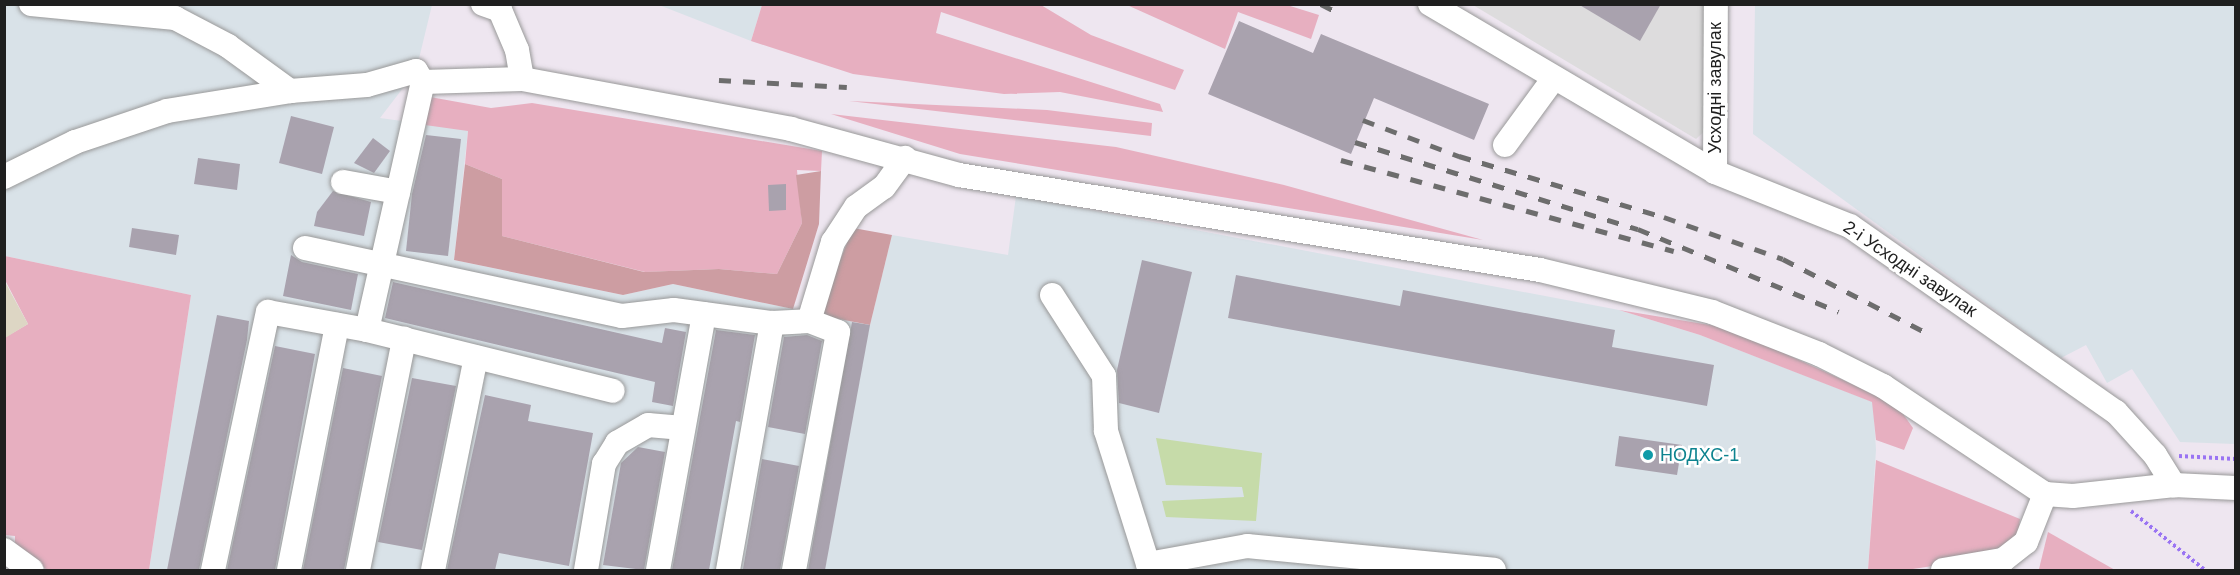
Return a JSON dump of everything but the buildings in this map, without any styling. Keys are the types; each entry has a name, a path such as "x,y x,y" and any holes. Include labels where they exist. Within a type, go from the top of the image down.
{"street":[{"path":"31,4 175,18 228,46 290,91"},
{"path":"483,4 500,10 517,50 522,79"},
{"name":"2-і Усходні завулак","path":"1430,4 1715,172 1850,226 2116,412 2154,455 2174,485"},
{"name":"Усходні завулак","path":"1715,172 1716,4"},
{"path":"4,177 75,142 167,111 290,91 367,85 416,71 423,82 367,330"},
{"path":"1505,145 1554,78"},
{"path":"423,82 522,79 791,129 905,158 959,176 1456,253 1712,312 1819,354 1883,386 2045,494 2073,496 2174,485 2235,488"},
{"path":"808,321 832,242 856,207 884,187 905,158"},
{"path":"343,182 398,192"},
{"path":"304,248 382,267 622,316 674,310 772,323 808,321 838,332 794,570"},
{"path":"1052,295 1104,376 1106,431 1148,564 1247,546 1494,570"},
{"path":"213,570 267,312 367,330 613,391"},
{"path":"658,570 704,314"},
{"path":"728,570 772,323"},
{"path":"289,570 337,325"},
{"path":"358,570 404,339"},
{"path":"433,570 476,357"},
{"path":"586,570 604,465 616,444 648,425 683,428"},
{"path":"1950,570 2013,565 2026,542 2045,494"},
{"path":"4,550 32,570"}],"path":[{"path":"2154,455 2235,459"},
{"path":"2107,492 2205,570"}],"shaded area":[{"path":"5,5 432,5 416,71 380,118 468,130 454,260 623,295 673,284 870,325 892,235 1008,255 1016,196 1619,310 1700,335 1873,402 1876,450 1868,570 149,570 191,295 5,256"},
{"path":"659,5 762,5 751,41"},
{"path":"762,5 1041,5 1091,35 1184,70 1175,90 941,12 936,33 1160,104 1163,112 1060,92 1004,94 853,74 751,41"},
{"path":"1127,5 1287,5 1319,15 1311,39 1238,12 1225,49"},
{"path":"1473,5 1707,5 1708,128 1696,139"},
{"path":"1755,5 2235,5 2235,444 2180,442 2132,369 2107,383 2086,345 2061,358 1753,134"},
{"path":"430,97 491,108 532,103 822,151 821,171 797,170 802,223 777,274 719,269 645,272 502,236 502,179 465,164 468,131 425,125"},
{"path":"849,101 1047,110 1152,123 1151,136"},
{"path":"831,114 1116,147 1284,185 1483,240 960,154"},
{"path":"465,164 502,179 502,236 644,272 719,269 777,274 802,223 796,175 821,171 819,224 793,309 673,284 623,295 454,260"},
{"path":"853,228 892,235 870,325 818,315"},
{"path":"5,256 191,295 149,570 47,570 15,543 15,536 5,535 4,338 28,324 5,280"},
{"path":"4,280 28,324 5,338 4,338"},
{"path":"1619,310 1728,328 1896,404 1913,428 1904,450 1876,440 1872,402 1700,335"},
{"path":"1156,438 1262,453 1256,521 1166,517 1162,501 1244,497 1242,487 1166,485"},
{"path":"1876,460 2020,519 2018,536 2000,556 1906,570 1868,570"},
{"path":"2048,532 2115,570 2039,569"}],"railway":[{"path":"1321,4 1335,11"},
{"path":"719,80 847,87"},
{"path":"1363,120 1459,156 1664,217 1783,259 1923,331"},
{"path":"1355,142 1638,229 1839,312"},
{"path":"1341,160 1674,251"}],"place":[{"name":"НОДХС-1","path":"1648,455"}]}
